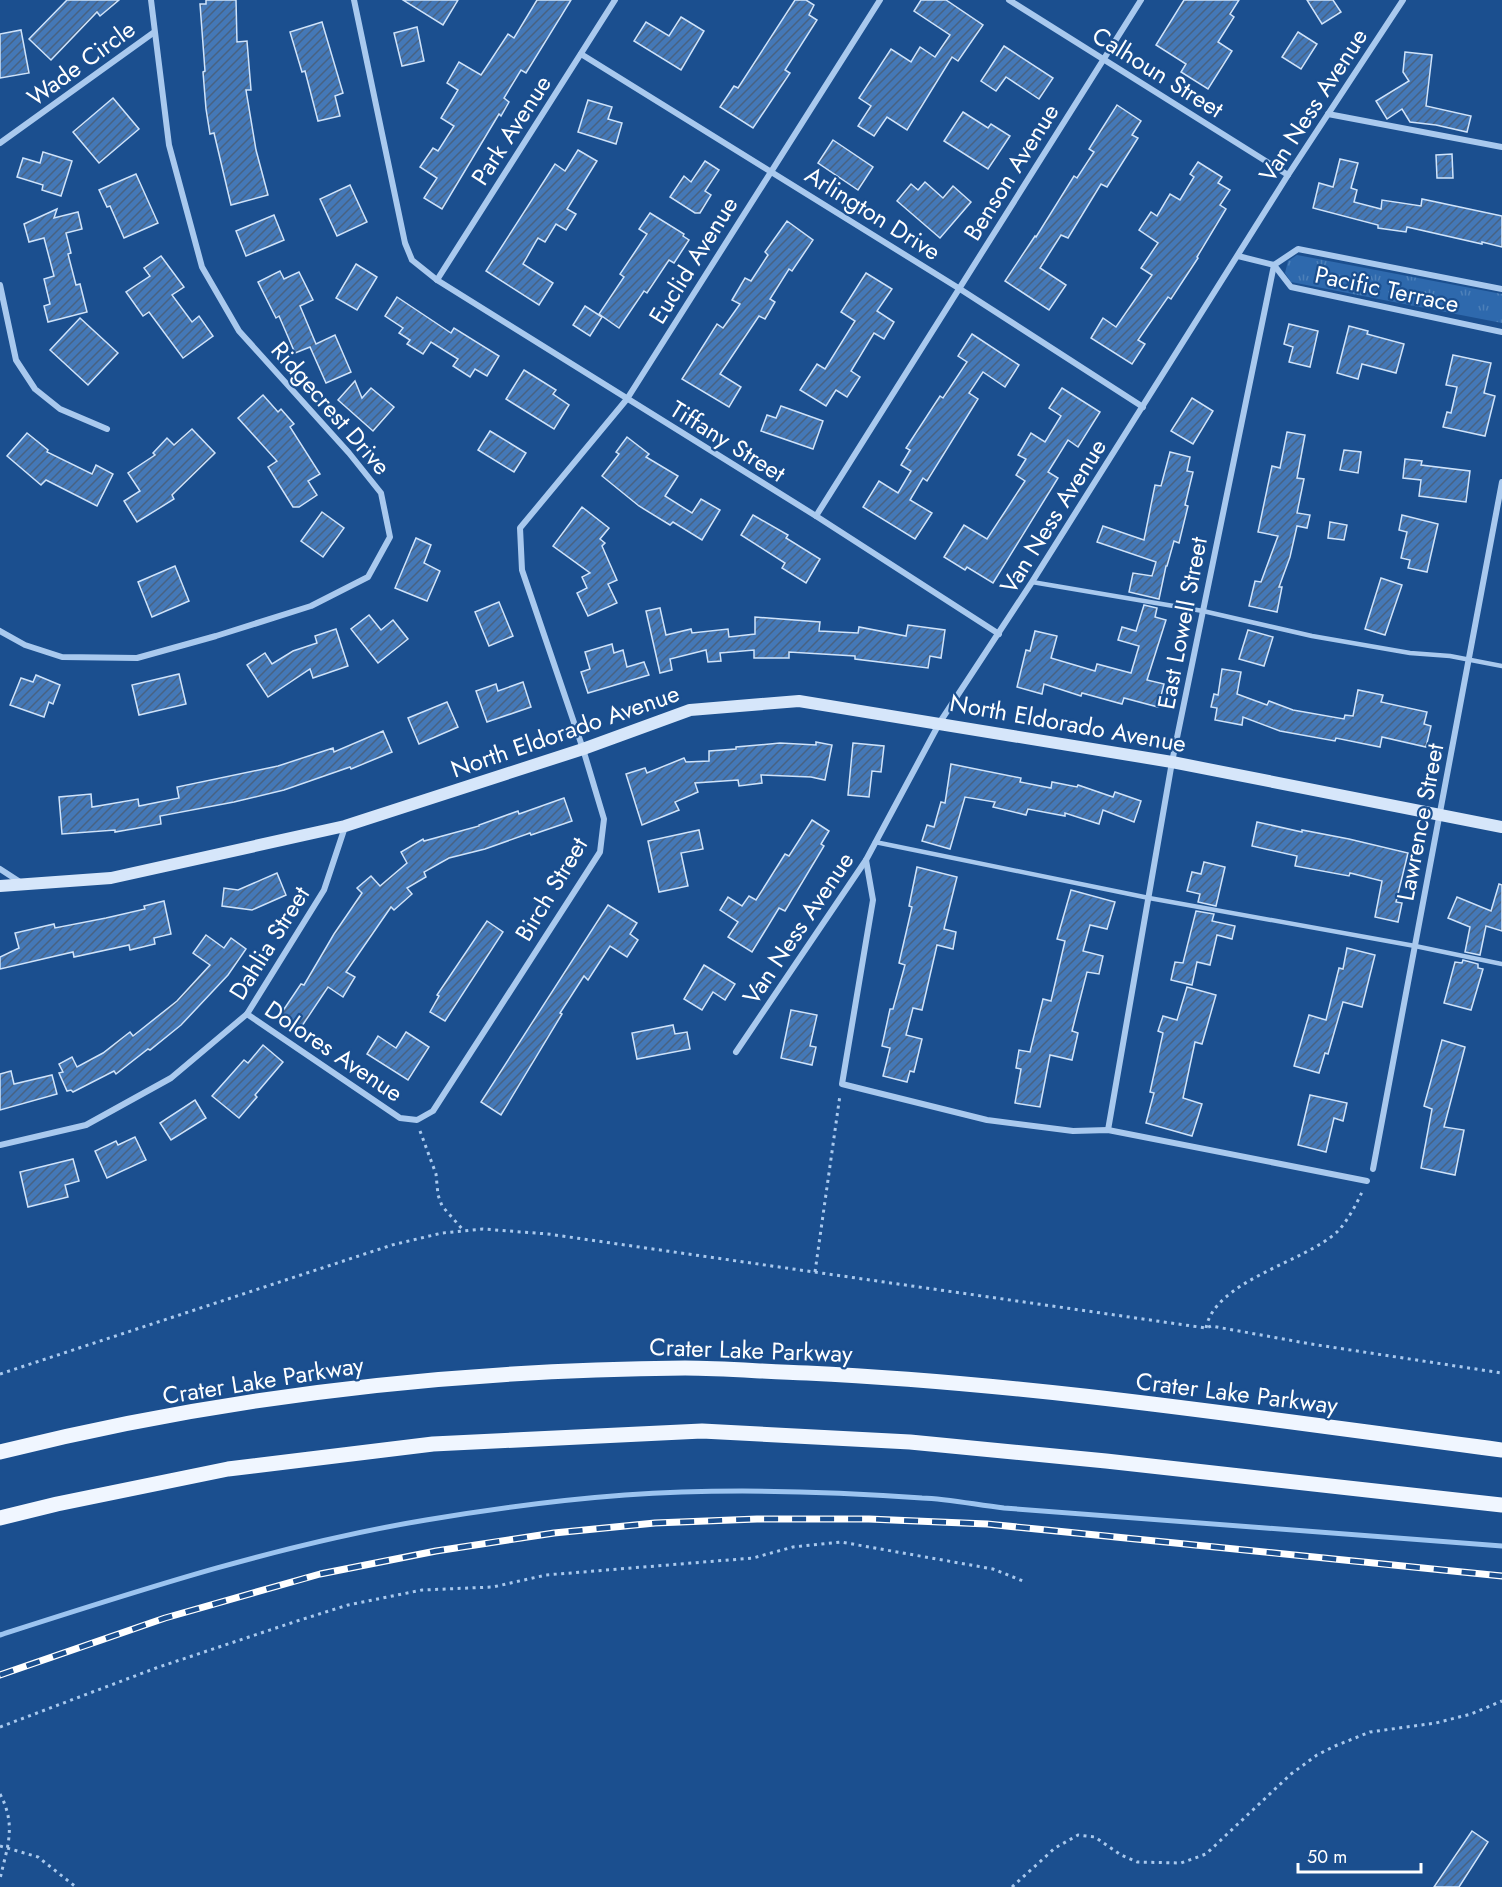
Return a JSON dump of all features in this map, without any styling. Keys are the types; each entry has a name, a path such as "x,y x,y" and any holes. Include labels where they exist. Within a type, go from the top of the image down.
{"main road":[{"name":"Crater Lake Parkway","path":"0,1452 184,1413 364,1386 544,1372 688,1368 895,1377 1081,1395 1502,1450"},
{"path":"0,1518 228,1469 433,1444 702,1431 910,1442 1117,1462 1502,1505"}],"street":[{"name":"Ridgecrest Drive","path":"0,631 25,645 62,657 137,658 311,606 368,577 390,537 381,493 349,453 239,331 202,267 169,145 150,0"},
{"name":"Tiffany Street","path":"354,0 405,243 412,260 437,280 816,516 999,634"},
{"name":"Park Avenue","path":"437,280 615,0"},
{"name":"Euclid Avenue","path":"520,528 627,399 880,0"},
{"name":"Calhoun Street","path":"1009,0 1288,175"},
{"name":"Benson Avenue","path":"816,516 1141,0"},
{"name":"Van Ness Avenue","path":"736,1052 866,860 940,722 999,634 1288,175 1403,0"},
{"name":"Wade Circle","path":"0,143 153,33"},
{"name":"Arlington Drive","path":"580,54 960,289 1143,407"},
{"path":"1328,114 1502,147"},
{"name":"Pacific Terrace","path":"1502,289 1298,249 1274,265 1291,287 1502,332"},
{"path":"1238,256 1274,265"},
{"name":"East Lowell Street","path":"1108,1131 1172,762 1274,265"},
{"path":"0,285 16,360 35,389 60,409 107,429"},
{"name":"Lawrence Street","path":"1373,1169 1502,482"},
{"name":"Birch Street","path":"417,1120 433,1111 600,852 604,819 583,749 522,570 520,528"},
{"name":"North Eldorado Avenue","path":"0,886 111,878 345,826 583,749 690,710 799,701 940,722 1172,762 1502,827"},
{"name":"Dahlia Street","path":"0,1145 86,1125 171,1078 247,1014 324,890 345,826"},
{"path":"866,860 873,900 842,1084 987,1120 1073,1131 1108,1131 1367,1181"},
{"path":"0,869 23,884"},
{"name":"Dolores Avenue","path":"247,1014 400,1119 417,1120"}],"lane":[{"path":"1032,582 1203,611 1312,636 1502,666"},
{"path":"875,842 1149,898 1502,964"}],"path":[{"path":"815,1272 842,1084"},
{"path":"417,1120 436,1174 442,1206 465,1231"},
{"path":"1206,1328 1213,1311 1226,1296 1337,1231 1355,1207 1367,1181"},
{"path":"0,1374 392,1245 442,1233 483,1229 548,1234 1206,1328 1211,1326 1311,1344 1502,1373"},
{"path":"0,1727 156,1668 294,1622 348,1605 422,1590 493,1587 546,1575 753,1558 793,1547 841,1542 993,1569 1023,1581"},
{"path":"1012,1887 1055,1848 1078,1835 1095,1837 1137,1863 1181,1863 1206,1854 1291,1773 1317,1755 1371,1732 1436,1723 1471,1714 1502,1701"},
{"path":"0,1794 10,1820 8,1847 0,1879"},
{"path":"0,1846 38,1857 76,1887"}],"green space":[{"path":"1297,255 1502,294 1502,323 1291,282 1285,273 1288,261"}],"building":[{"path":"67,0 119,0 100,16 97,12 51,60 29,39"},
{"path":"206,0 236,0 237,42 247,41 251,90 246,90 256,150 268,195 231,205 214,133 210,134 206,109 200,4 206,4"},
{"path":"403,0 458,0 443,25"},
{"path":"537,0 571,0 526,73 521,70 504,98 509,102 501,116 499,114 442,209 424,198 437,178 420,167 433,148 438,151 454,126 441,118 458,90 447,83 459,62 481,75 508,34 514,38"},
{"path":"795,0 806,0 814,5 809,15 817,20 785,70 790,73 753,128 720,107 734,86 738,88"},
{"path":"921,0 946,0 983,25 958,61 952,57 907,130 887,117 874,136 858,126 871,106 859,98 891,49 911,62 920,47 935,57 950,35 914,11"},
{"path":"1184,0 1239,0 1230,14 1234,17 1218,42 1232,51 1208,89 1181,72 1186,64 1156,45"},
{"path":"1307,0 1333,0 1341,12 1322,24"},
{"path":"681,17 704,31 681,70 634,41 646,22 669,36"},
{"path":"322,22 343,93 335,96 340,116 318,121 305,71 302,72 290,32"},
{"path":"417,27 424,61 402,66 394,33"},
{"path":"21,30 29,73 0,78 0,34"},
{"path":"1298,32 1317,44 1301,69 1282,57"},
{"path":"1004,46 1053,78 1039,99 1006,77 996,91 981,81"},
{"path":"1405,52 1432,55 1426,106 1471,116 1467,132 1410,122 1402,109 1387,119 1376,101 1409,81 1403,72"},
{"path":"113,98 139,129 99,163 73,132"},
{"path":"588,100 612,107 608,119 622,123 616,144 578,132"},
{"path":"1117,105 1141,121 1132,135 1138,138 1107,187 1101,184 1068,238 1061,235 1040,268 1066,285 1049,310 1005,281 1074,176 1077,178 1094,152 1089,149"},
{"path":"963,112 988,128 991,124 1010,136 988,169 944,141"},
{"path":"833,140 873,167 858,190 818,163"},
{"path":"578,150 597,161 567,209 576,214 566,230 556,224 545,242 538,238 523,264 553,283 539,305 486,271 555,164 565,171"},
{"path":"43,152 72,161 61,196 42,190 43,185 17,177 23,158 40,163"},
{"path":"1452,154 1453,178 1437,178 1436,155"},
{"path":"1340,159 1358,163 1351,188 1357,190 1354,202 1381,209 1382,200 1421,206 1422,199 1502,216 1502,247 1407,227 1406,232 1378,228 1378,225 1313,208 1319,183 1333,187"},
{"path":"705,161 719,170 705,191 711,195 700,213 695,213 670,197 684,176 691,182"},
{"path":"1198,162 1222,177 1218,183 1230,190 1220,205 1226,209 1171,299 1168,297 1138,340 1145,344 1132,364 1091,338 1103,318 1116,327 1152,275 1141,268 1158,243 1139,230 1151,212 1157,216 1170,194 1180,200 1194,177 1190,174"},
{"path":"136,174 158,223 124,238 110,206 107,207 99,190"},
{"path":"925,182 943,198 953,186 971,202 940,238 897,201 911,184 918,190"},
{"path":"350,185 367,222 337,236 320,199"},
{"path":"57,209 54,218 78,212 82,229 66,233 71,253 68,254 76,285 80,284 87,312 48,322 44,306 50,304 44,279 54,276 44,238 29,242 24,224"},
{"path":"650,213 684,234 683,236 689,240 674,263 669,260 647,293 644,291 619,328 599,314 624,277 620,274 647,234 639,229"},
{"path":"274,215 284,240 246,256 236,231"},
{"path":"787,221 813,240 792,271 789,269 770,299 775,302 765,319 759,316 720,374 741,387 729,407 682,379 717,324 723,328 740,304 732,300 745,278 751,281 768,255 765,252"},
{"path":"161,256 184,287 172,295 192,322 199,316 213,336 183,358 149,312 143,316 126,292 150,276 144,268"},
{"path":"356,264 377,277 357,310 336,298"},
{"path":"280,271 284,279 299,272 313,300 300,306 316,344 335,335 351,372 326,383 310,347 295,353 279,316 276,318 258,282"},
{"path":"866,273 892,289 877,311 894,322 884,339 874,333 851,371 860,377 847,397 836,390 826,406 800,390 817,364 825,369 855,321 841,312"},
{"path":"397,297 451,333 454,328 499,356 487,376 475,369 470,377 453,366 458,359 431,342 423,354 407,344 410,340 399,333 403,328 385,316"},
{"path":"585,306 602,317 590,336 573,325"},
{"path":"80,318 118,353 88,385 50,350"},
{"path":"1289,324 1318,331 1310,367 1289,362 1293,347 1284,344"},
{"path":"1349,326 1368,331 1367,334 1404,344 1396,373 1362,364 1358,379 1337,373"},
{"path":"972,334 1019,365 1005,387 983,372 969,393 978,399 927,481 923,478 910,500 932,513 915,539 863,507 879,481 898,493 911,471 901,465 910,450 906,448 940,396 943,398 967,362 958,356"},
{"path":"1453,355 1491,363 1484,393 1495,396 1485,436 1443,427 1447,412 1451,413 1457,387 1446,385"},
{"path":"524,370 556,390 553,394 569,405 554,429 506,399"},
{"path":"355,381 362,398 371,388 394,407 373,431 338,400"},
{"path":"1062,388 1100,412 1078,447 1068,440 1048,472 1058,478 993,583 967,567 965,570 944,557 964,525 987,539 1025,481 1016,475 1026,459 1018,455 1031,433 1045,442 1061,416 1049,408"},
{"path":"263,395 278,412 281,409 294,424 290,427 320,474 308,481 317,495 299,507 293,507 268,467 277,461 238,418"},
{"path":"1192,398 1213,411 1193,444 1171,431"},
{"path":"781,406 823,421 813,449 761,431 767,415 776,418"},
{"path":"192,429 215,453 172,495 174,499 137,522 124,501 140,491 128,473 155,455 153,453 167,438 174,445"},
{"path":"490,431 526,453 514,472 478,450"},
{"path":"1287,432 1305,435 1297,478 1304,479 1297,513 1310,515 1307,528 1297,526 1290,557 1279,587 1282,587 1277,612 1249,606 1255,581 1261,582 1278,536 1258,532 1272,466 1280,468"},
{"path":"27,433 48,450 47,452 92,474 96,465 113,474 97,506 46,480 41,485 7,456"},
{"path":"627,437 649,454 646,457 678,476 665,496 692,513 701,499 720,510 702,540 673,522 670,525 639,506 602,476 619,454 616,452"},
{"path":"1344,450 1361,452 1358,473 1340,470"},
{"path":"1170,452 1190,457 1187,471 1193,472 1179,543 1174,541 1159,599 1129,592 1133,573 1152,576 1156,562 1097,542 1103,526 1144,540 1155,485 1161,486"},
{"path":"1405,459 1422,461 1421,465 1470,471 1466,502 1419,496 1421,480 1403,478"},
{"path":"582,507 609,528 600,539 605,543 602,546 617,580 608,584 617,603 588,616 577,593 587,588 582,577 590,573 553,546"},
{"path":"322,512 344,528 323,557 301,541"},
{"path":"753,515 788,535 786,538 820,559 806,583 782,568 785,563 741,535"},
{"path":"1402,515 1438,524 1427,572 1408,568 1410,560 1401,558 1407,532 1399,530"},
{"path":"1330,522 1347,525 1344,540 1328,538"},
{"path":"416,538 431,545 424,563 440,571 427,601 395,588"},
{"path":"175,566 189,601 152,617 138,582"},
{"path":"1381,578 1402,585 1385,635 1365,629"},
{"path":"499,602 513,636 489,646 475,612"},
{"path":"1144,605 1157,608 1155,617 1166,620 1147,680 1164,684 1158,707 1124,698 1122,704 1082,693 1081,696 1044,684 1042,694 1017,687 1026,650 1030,651 1035,631 1057,636 1051,658 1095,671 1097,664 1131,673 1139,646 1118,640 1122,627 1136,631"},
{"path":"660,608 666,635 691,629 692,633 728,629 729,637 755,634 755,617 820,622 819,631 858,633 859,627 906,636 908,625 945,630 941,658 930,656 928,668 855,659 855,656 789,652 789,658 754,658 754,650 720,653 721,661 708,662 706,650 670,659 672,670 660,673 646,611"},
{"path":"369,615 381,630 393,620 408,639 378,663 351,629"},
{"path":"336,629 348,666 313,678 310,669 268,697 247,665 265,653 272,664 293,651 317,643 315,636"},
{"path":"1248,630 1273,637 1264,666 1239,659"},
{"path":"612,644 614,653 623,650 627,667 644,662 649,675 588,693 581,672 590,669 585,652"},
{"path":"1222,669 1241,672 1237,694 1267,705 1269,701 1293,710 1344,719 1345,715 1353,716 1358,690 1383,695 1381,702 1427,712 1424,724 1431,726 1426,747 1382,737 1380,747 1336,738 1335,741 1280,731 1243,717 1242,725 1215,720 1217,708 1211,707 1214,694 1218,695"},
{"path":"179,674 186,704 139,715 132,685"},
{"path":"36,675 60,685 53,704 49,702 44,717 10,705 21,678 33,682"},
{"path":"523,682 531,707 487,722 476,691 496,684 498,691"},
{"path":"447,702 458,727 419,744 408,718"},
{"path":"383,731 392,752 351,769 350,767 284,790 160,816 161,824 115,832 115,830 62,834 59,797 91,794 92,807 138,799 139,806 179,798 177,787 278,766 333,748 334,752"},
{"path":"816,742 832,745 825,780 811,777 761,775 762,783 739,786 738,780 695,783 698,792 675,802 679,810 642,825 626,774 645,768 647,773 684,758 686,762 709,761 709,751 780,743 816,745"},
{"path":"853,743 884,746 881,772 872,771 869,797 848,795"},
{"path":"951,764 1021,778 1020,782 1051,788 1052,782 1077,787 1078,785 1113,797 1115,792 1141,801 1134,822 1103,810 1099,824 1065,813 1065,816 1028,809 1026,815 993,807 995,802 965,797 950,849 922,841 927,825 934,827 941,802 945,803"},
{"path":"564,798 572,821 449,858 424,872 426,877 407,888 412,894 394,910 391,907 346,972 355,977 343,997 328,987 300,1029 280,1015 301,984 304,985 334,934 362,893 357,888 371,876 380,886 407,863 401,852 423,839 424,841 479,826 518,811 519,814"},
{"path":"812,820 829,831 821,844 824,846 785,911 779,908 752,952 728,937 738,922 720,910 728,897 742,906 749,896 756,900 785,854 789,856"},
{"path":"1257,822 1349,839 1408,853 1396,902 1402,903 1398,922 1375,917 1382,881 1350,873 1349,876 1295,866 1297,856 1252,846"},
{"path":"699,830 703,849 681,853 688,886 659,892 648,841"},
{"path":"1204,862 1225,867 1216,906 1198,902 1200,894 1187,891 1192,872 1201,874"},
{"path":"917,867 957,877 944,929 956,932 953,949 937,945 922,1010 913,1008 906,1035 922,1039 914,1072 910,1071 907,1082 883,1076 890,1048 882,1046 890,1009 893,1009 905,965 899,963 912,907 909,906"},
{"path":"277,873 286,895 252,910 222,906 224,888 238,890"},
{"path":"1499,884 1502,885 1502,931 1486,926 1480,955 1465,952 1470,927 1448,918 1457,897 1491,911"},
{"path":"1071,890 1115,902 1107,929 1090,925 1083,951 1103,956 1099,974 1087,972 1072,1031 1078,1033 1072,1060 1050,1055 1040,1107 1015,1103 1021,1069 1016,1068 1019,1050 1030,1052 1043,999 1051,1001 1065,941 1057,939"},
{"path":"164,901 171,934 154,938 155,944 130,950 129,945 74,957 73,952 0,969 0,957 19,948 15,933 54,924 55,928 106,918 145,909 144,906"},
{"path":"608,905 637,923 630,934 638,940 627,957 610,946 588,980 584,976 501,1115 481,1102"},
{"path":"1196,911 1214,914 1212,921 1235,926 1232,939 1217,935 1210,965 1197,962 1192,985 1171,980 1175,962 1183,963"},
{"path":"487,921 503,932 445,1021 430,1012 439,996 437,995"},
{"path":"206,935 224,948 231,938 246,949 228,975 181,1025 150,1050 148,1049 116,1074 114,1071 73,1092 67,1091 59,1073 63,1072 59,1064 72,1057 77,1067 103,1053 130,1032 133,1036 177,1001 210,965 193,953"},
{"path":"1347,948 1375,955 1362,1007 1343,1002 1328,1054 1325,1053 1319,1073 1294,1066 1309,1015 1326,1020 1339,968 1343,969"},
{"path":"1463,960 1478,964 1478,968 1483,969 1471,1010 1444,1003 1455,962 1462,963"},
{"path":"704,965 735,984 725,1000 713,992 702,1010 684,999"},
{"path":"1187,987 1216,995 1202,1044 1195,1042 1183,1098 1202,1104 1192,1136 1146,1123 1154,1093 1150,1092 1163,1033 1158,1031 1163,1016 1177,1020"},
{"path":"791,1010 817,1015 810,1046 816,1047 812,1065 781,1058"},
{"path":"673,1025 675,1034 687,1032 690,1049 637,1059 632,1033"},
{"path":"406,1032 429,1047 408,1080 367,1054 378,1036 396,1048"},
{"path":"1442,1040 1465,1047 1444,1127 1464,1130 1455,1175 1421,1168 1432,1109 1424,1106"},
{"path":"263,1045 283,1062 239,1118 212,1096 244,1060 248,1063"},
{"path":"11,1071 14,1084 52,1075 57,1094 0,1110 0,1074"},
{"path":"1310,1095 1347,1103 1343,1121 1334,1118 1326,1152 1298,1145"},
{"path":"195,1100 206,1118 171,1140 160,1123"},
{"path":"135,1137 146,1160 107,1178 95,1151 116,1141 118,1145"},
{"path":"73,1159 79,1181 65,1185 68,1197 28,1207 20,1172"},
{"path":"1472,1831 1488,1842 1459,1887 1434,1887"}],"waterway":[{"path":"0,1635 158,1585 318,1542 475,1512 625,1495 736,1491 885,1496 1004,1508 1502,1546"}],"railway":[{"path":"0,1675 165,1618 320,1574 436,1551 554,1533 655,1523 757,1519 869,1519 987,1524 1502,1576"}]}
